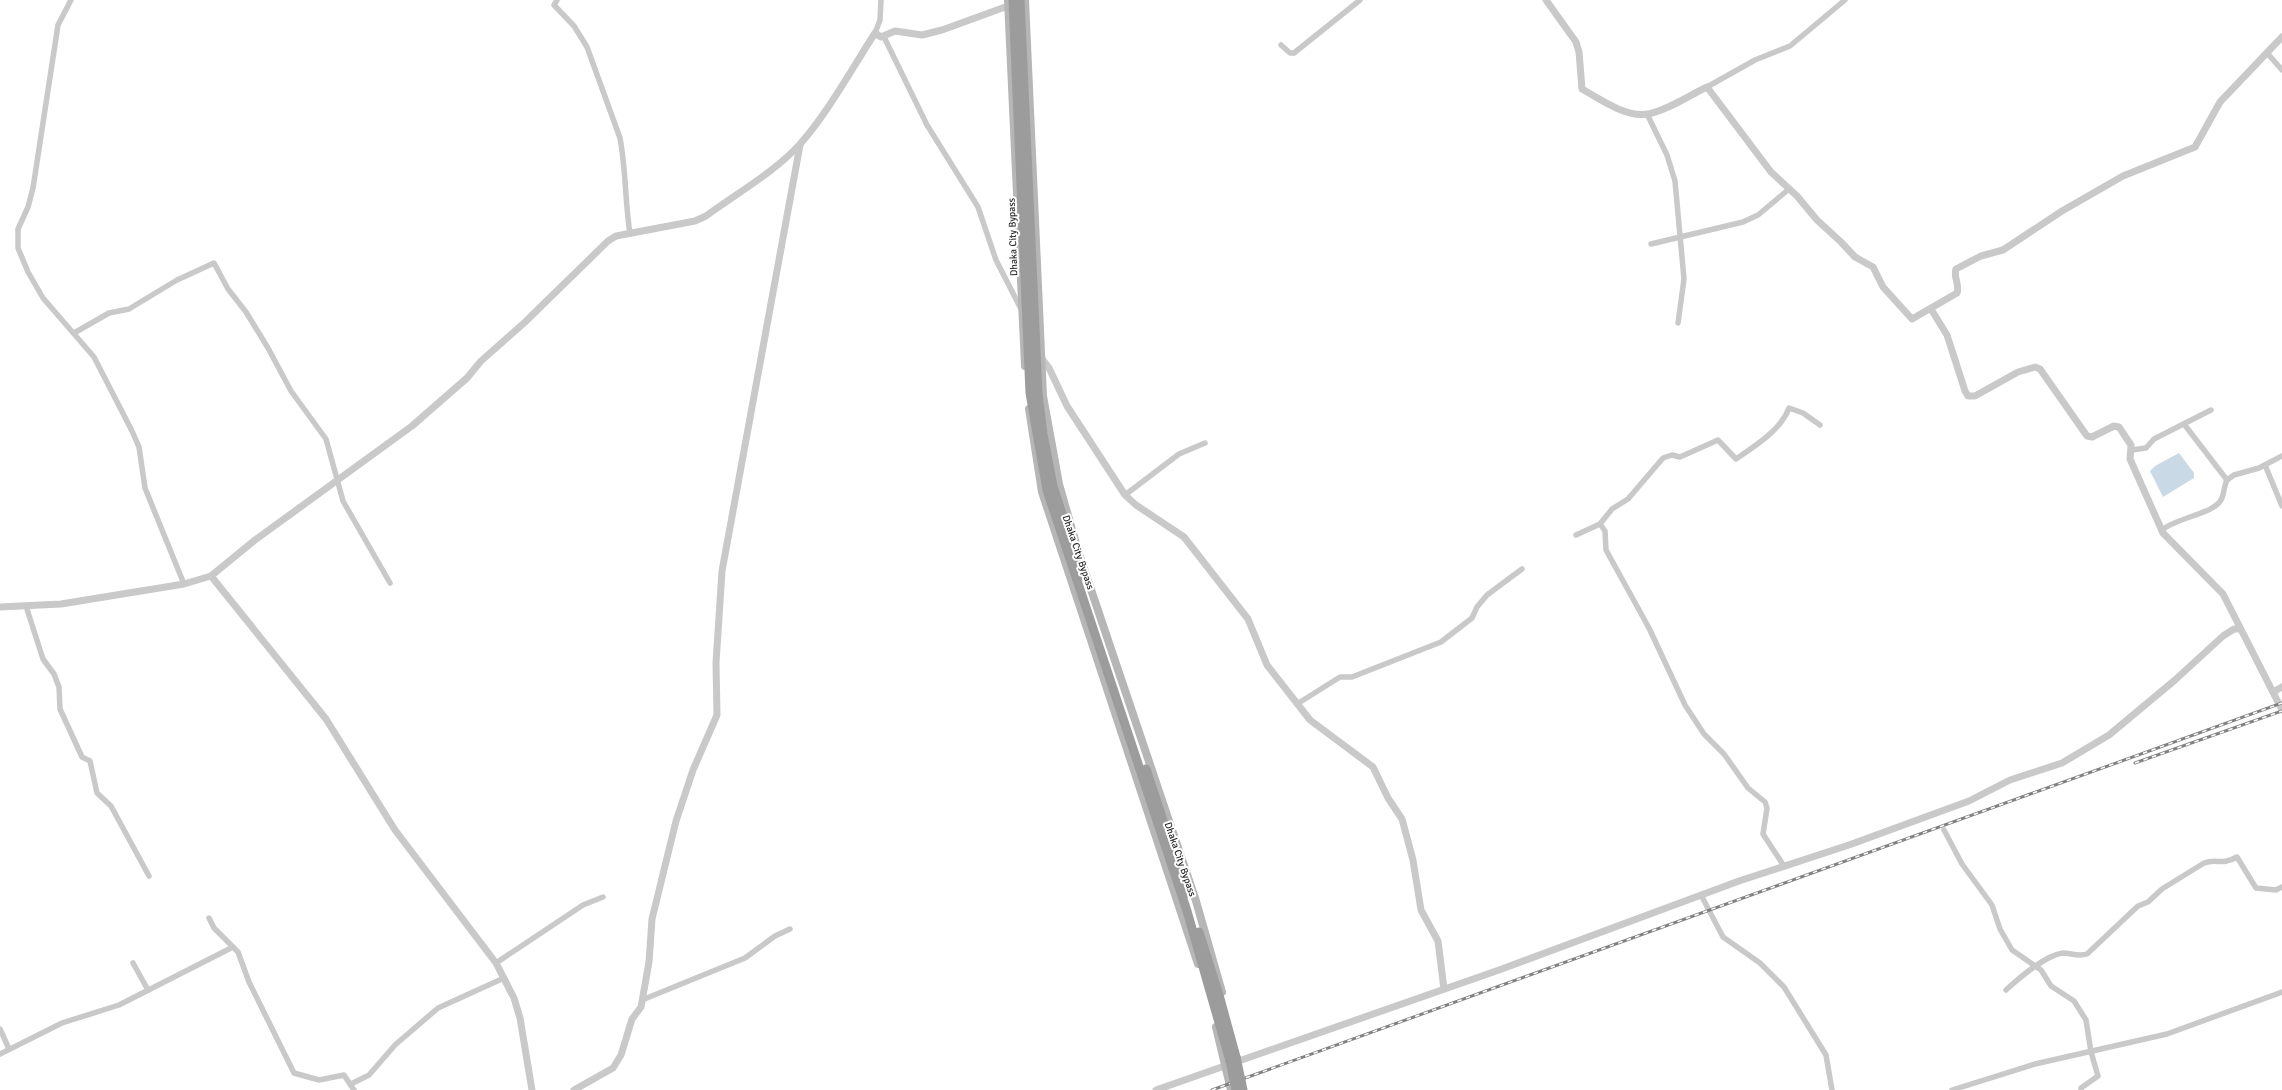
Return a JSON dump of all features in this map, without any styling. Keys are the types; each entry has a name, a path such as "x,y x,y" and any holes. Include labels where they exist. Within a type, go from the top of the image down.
{"highway":[{"name":"Dhaka City Bypass","path":"1020,0 1038,394 1043,434 1053,486 1220,995 1233,1061 1236,1090"},
{"name":"Dhaka City Bypass","path":"1010,2 1030,393 1047,490 1187,912 1243,1090"}],"main road":[{"path":"1025,0 1043,396 1059,484 1079,554 1196,901 1233,1061 1231,1090"},
{"path":"1010,2 1021,309 1027,394 1042,492 1197,962 1233,1061 1247,1090"}],"street":[{"path":"71,0 58,25 33,188 28,207 18,229 18,248 28,272 43,298 94,357 132,431 139,447 145,488 184,584"},
{"path":"558,0 554,5 574,26 587,47 620,138 623,152 625,206 630,234"},
{"path":"0,607 61,604 184,584 211,576 255,540 412,426 467,378 481,361 608,241 616,236 696,221 706,216 775,166 800,145 875,33 880,20 881,0"},
{"path":"1281,45 1290,52 1294,53 1360,0"},
{"path":"1546,0 1576,42 1579,52 1582,89 1626,111 1647,114 1686,98 1755,60 1790,46 1845,0"},
{"path":"884,37 895,31 922,34 942,30 1010,2"},
{"path":"875,33 884,37 927,126 978,206 996,260 1021,309"},
{"path":"1707,87 1771,172 1854,257 1873,267 1883,287 1897,300 1911,318 1931,309 1958,292 1955,272 1956,269 1981,256 2003,250 2062,211 2123,176 2195,147 2220,102 2282,36"},
{"path":"2267,53 2282,70"},
{"path":"1647,114 1667,155 1675,181 1684,279 1678,323"},
{"path":"574,1090 615,1066 632,1020 642,1000 649,962 652,919 674,829 693,770 717,715 716,663 722,571 800,145"},
{"path":"1650,244 1743,222 1758,215 1789,189"},
{"path":"74,333 109,313 129,309 177,280 214,263 228,290 246,312 268,348 291,391 326,439 348,514 390,584"},
{"path":"1931,309 1947,335 1965,391 1968,396 1975,396 2018,372 2038,367 2084,434 2092,437 2108,428 2116,426 2123,431 2132,450 2130,459 2162,530 2171,544 2221,590 2282,710"},
{"path":"1042,359 1049,368 1067,406 1124,495 1136,505 1184,537 1248,619 1267,665 1310,720 1328,735 1370,763 1388,798 1402,819 1413,860 1421,910 1438,942 1444,989"},
{"path":"1576,535 1600,524 1612,509 1628,499 1662,458 1672,455 1680,457 1718,440 1736,459 1770,433 1786,417 1790,408 1803,413 1820,425"},
{"path":"2132,450 2146,448 2154,440 2211,410"},
{"path":"2184,424 2227,480"},
{"path":"1124,495 1179,454 1205,443"},
{"path":"2162,530 2179,519 2198,515 2216,506 2222,499 2227,480 2234,475 2265,465 2282,456"},
{"path":"2265,465 2282,506"},
{"path":"1600,524 1604,531 1606,550 1649,628 1685,705 1704,734 1724,754 1748,788 1765,802 1767,808 1763,834 1784,866"},
{"path":"1297,704 1340,677 1352,677 1441,642 1472,618 1477,607 1487,595 1522,569"},
{"path":"211,576 326,719 395,830 496,963 504,978 520,1018 532,1090"},
{"path":"26,606 43,659 54,674 59,687 60,709 82,757 90,761 97,793 111,806 149,876"},
{"path":"1156,1090 1233,1061 1444,989 1701,895 1944,810 1979,796 2010,780 2047,768 2076,756 2121,725 2223,636 2234,629 2240,629"},
{"path":"2273,692 2282,687"},
{"path":"1944,830 1962,864 1992,905 2000,929 2012,950 2041,970 2051,986 2074,1001 2086,1020 2091,1052 2098,1076 2081,1088 2081,1090"},
{"path":"2006,990 2035,967 2062,953 2082,956 2087,954 2138,906 2148,902 2162,889 2210,861 2226,863 2237,856 2256,888 2276,890 2282,887"},
{"path":"1701,895 1723,937 1760,963 1784,987 1826,1055 1832,1090"},
{"path":"496,963 583,905 602,896"},
{"path":"209,918 214,928 238,952 249,982 294,1073 319,1080 344,1075 354,1090"},
{"path":"642,1000 745,958 775,936 790,929"},
{"path":"0,1054 62,1023 119,1005 233,947"},
{"path":"133,963 148,990"},
{"path":"351,1084 369,1075 395,1044 438,1008 504,978"},
{"path":"1952,1090 2035,1064 2167,1034 2282,992"},
{"path":"0,1029 9,1049"}],"water":[{"path":"2179,453 2194,473 2194,478 2163,497 2150,471 2155,466"}],"railway":[{"path":"1212,1090 2282,703"},
{"path":"2135,763 2282,711"}]}
